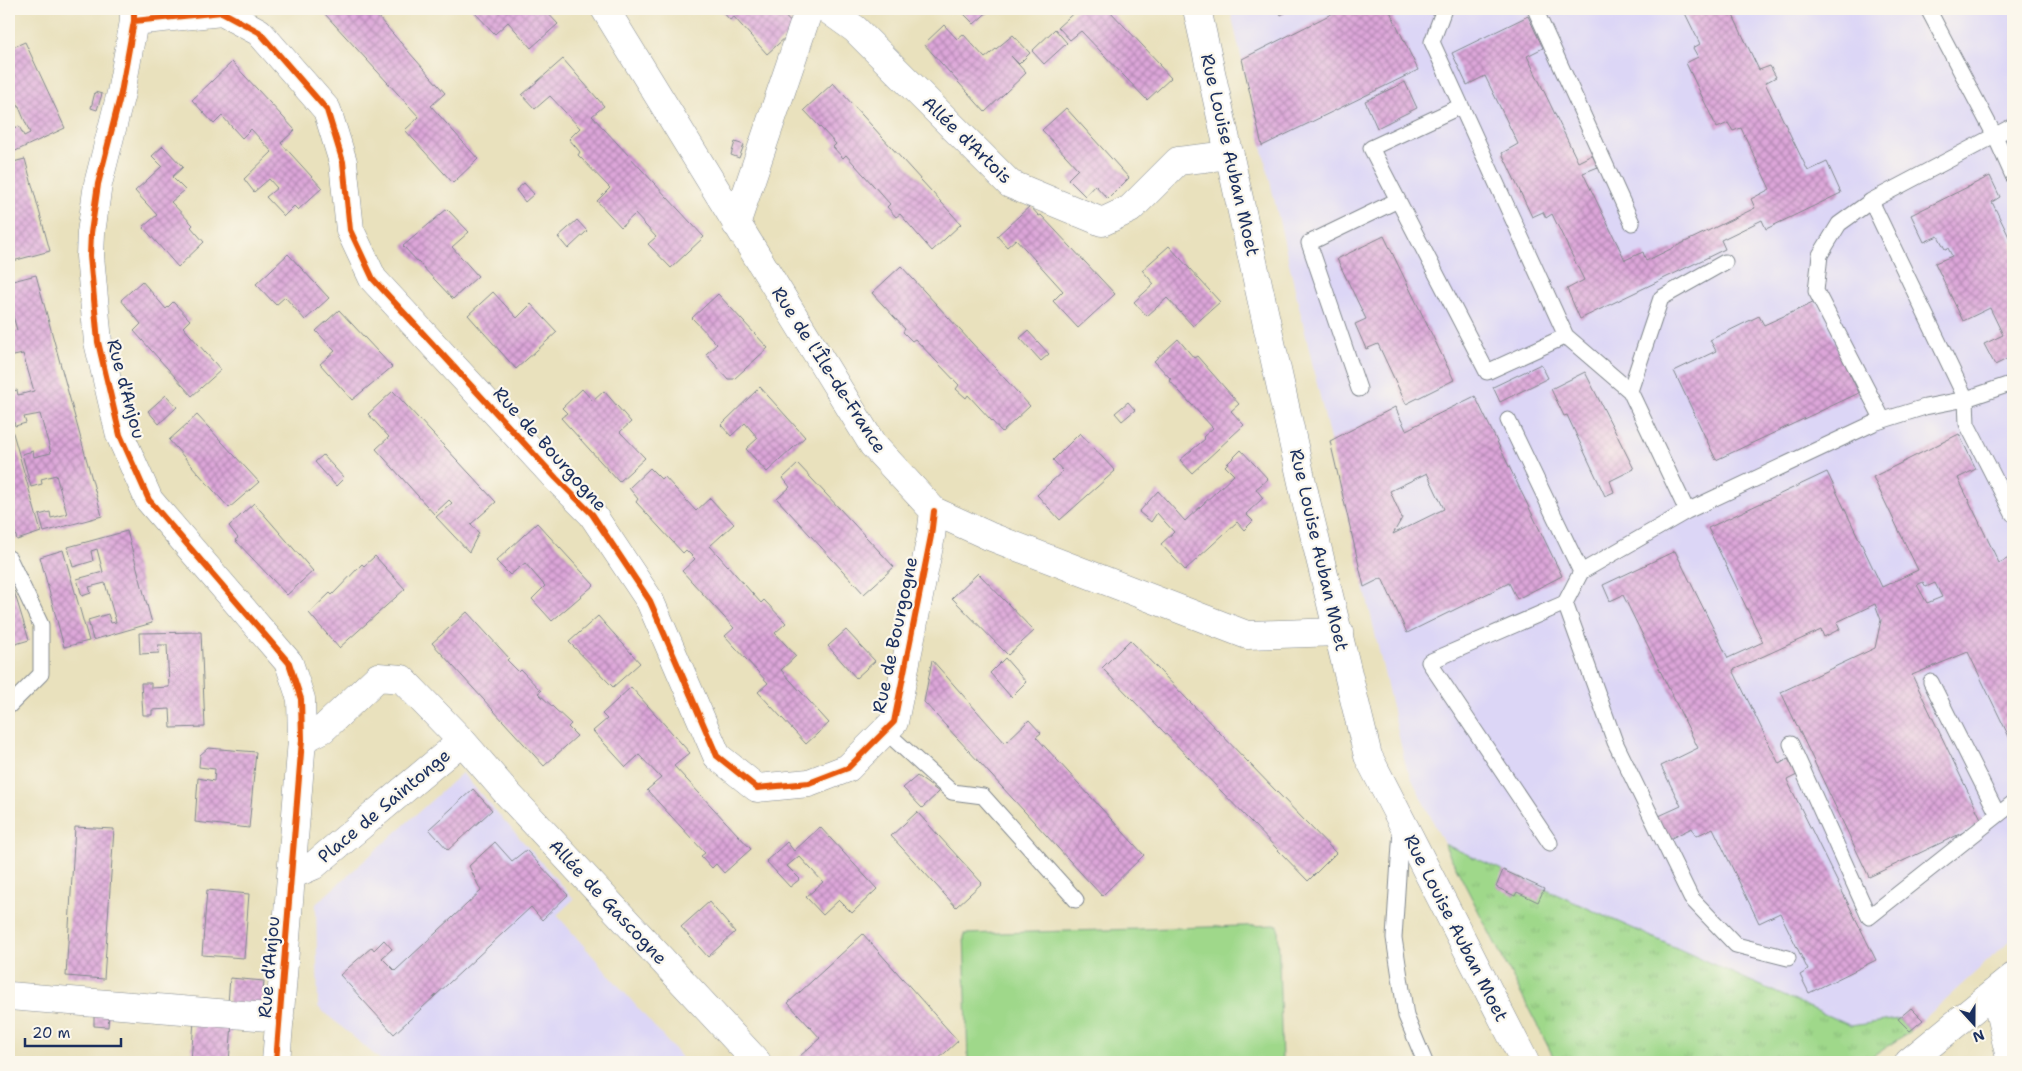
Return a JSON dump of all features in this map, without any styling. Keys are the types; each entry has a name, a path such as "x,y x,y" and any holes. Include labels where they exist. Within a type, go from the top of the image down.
{"street":[{"name":"Rue de l'Île-de-France","path":"605,9 873,446 934,510 989,536 1247,635 1339,632"},
{"path":"736,224 809,9"},
{"name":"Allée d'Artois","path":"827,9 855,29 1010,184 1102,222 1130,209 1178,162 1230,155"},
{"name":"Rue Louise Auban Moet","path":"1197,9 1307,505 1368,756 1524,1062"},
{"name":"Rue de Bourgogne","path":"134,15 222,12 258,32 327,110 343,162 350,230 373,279 592,514 650,601 717,756 757,788 808,783 848,768 894,722 932,536 934,510"},
{"name":"Rue d'Anjou","path":"134,15 121,93 98,184 91,233 90,256 98,342 120,435 149,500 289,663 301,699 302,740"},
{"name":"Place de Saintonge","path":"378,677 402,679 462,740 313,866 292,875 302,740 323,729 378,677"},
{"name":"Allée de Gascogne","path":"462,740 514,800 757,1062"},
{"name":"Rue d'Anjou","path":"276,1062 292,875"},
{"path":"1909,1062 2004,985"},
{"path":"2004,985 2011,1062"},
{"path":"9,996 280,1018"}],"lane":[{"path":"1444,9 1432,42 1566,336 1630,391 1687,511"},
{"path":"1535,9 1632,223"},
{"path":"1928,9 1995,136 2013,176"},
{"path":"1461,106 1371,148 1487,372 1566,336"},
{"path":"1882,420 1816,291 1820,255 1839,224 1871,201 2013,126"},
{"path":"1359,389 1309,242 1398,200"},
{"path":"1871,201 1966,399 1967,424 2013,514"},
{"path":"1630,391 1660,298 1725,262"},
{"path":"1550,843 1429,662 1565,603 1581,572 1687,511 1882,420 1925,407 1966,399 2013,383"},
{"path":"1508,420 1581,572"},
{"path":"9,558 41,625 41,674 9,706"},
{"path":"1565,603 1615,742 1691,898 1736,945 1788,958"},
{"path":"1931,682 1998,815"},
{"path":"885,731 952,792 983,796 1076,900"},
{"path":"1790,744 1869,917 2013,803"},
{"path":"1402,822 1394,938 1406,1016 1425,1062"}],"shaded area":[{"path":"1230,9 2013,9 2013,938 1923,1020 1911,1008 1898,1019 1851,1026 1444,844 1406,767"},
{"path":"462,773 574,899 557,915 685,1062 383,1062 318,1007 316,904"}],"green space":[{"path":"1444,844 1851,1026 1898,1019 1910,1031 1865,1062 1556,1062"},
{"path":"1278,925 1282,1062 968,1062 964,934"}],"building":[{"path":"329,9 371,9 445,93 431,106 478,159 453,183 405,130 419,117 324,13"},
{"path":"473,9 544,9 558,24 531,48 508,22 495,34"},
{"path":"778,9 796,28 767,54 734,17 730,20 721,10"},
{"path":"959,9 991,9 974,24"},
{"path":"1078,9 1108,9 1171,78 1147,100 1081,31 1070,40 1058,27"},
{"path":"1278,9 1292,9 1281,15"},
{"path":"1341,9 1389,9 1418,70 1262,146 1242,59"},
{"path":"1683,9 1730,9 1759,70 1770,66 1776,77 1765,83 1808,171 1827,162 1841,193 1766,229 1762,220 1721,240 1725,249 1580,319 1567,289 1584,280 1552,214 1546,218 1543,212 1532,217 1502,153 1518,144 1485,76 1467,85 1452,53 1528,16 1543,48 1527,56 1578,162 1592,155 1598,167 1583,173 1625,260 1643,252 1646,261 1755,208 1751,199 1770,189 1741,128 1733,131 1728,123 1717,128 1686,63 1698,57 1693,48 1700,44"},
{"path":"944,25 957,39 963,34 985,58 1013,35 1030,53 1019,64 1011,56 1026,73 985,112 924,44"},
{"path":"1055,29 1067,43 1044,64 1032,51"},
{"path":"25,42 65,128 9,154 9,130 19,126 24,136 30,133 13,93 9,95 9,49"},
{"path":"563,59 604,106 592,116 704,237 671,268 648,244 656,237 635,214 621,227 597,201 610,188 578,155 580,152 569,139 580,128 550,96 535,109 522,95"},
{"path":"232,62 295,130 281,143 322,188 298,210 294,206 284,216 266,197 277,188 269,179 254,192 244,179 272,152 251,129 242,138 222,116 214,124 192,100"},
{"path":"1405,82 1417,108 1377,128 1365,101"},
{"path":"833,83 961,224 932,251 900,214 896,217 887,207 890,204 846,155 843,158 833,147 836,144 804,110"},
{"path":"95,92 102,94 97,110 91,108"},
{"path":"1066,108 1129,178 1108,199 1095,185 1085,196 1068,179 1078,169 1042,130"},
{"path":"735,142 744,145 739,158 731,155"},
{"path":"163,146 183,167 172,177 185,190 171,202 193,225 191,227 204,242 178,267 143,227 157,215 135,191 162,166 152,156"},
{"path":"25,159 50,251 9,262 9,251 15,249 9,227 9,163"},
{"path":"1990,176 2000,197 1992,202 2013,245 2013,356 1995,365 1984,344 2003,335 1990,308 1963,321 1935,263 1952,256 1948,248 1945,249 1938,236 1924,242 1911,215"},
{"path":"524,183 534,194 525,202 516,190"},
{"path":"1030,206 1039,216 1041,215 1115,294 1078,328 1053,301 1063,291 1016,239 1007,247 997,236"},
{"path":"447,209 469,232 452,247 478,276 453,299 403,246"},
{"path":"577,220 587,231 568,249 558,237"},
{"path":"1384,236 1454,380 1406,404 1378,344 1366,349 1355,324 1366,319 1337,259"},
{"path":"1169,246 1220,302 1193,326 1167,298 1147,316 1134,302 1154,284 1142,270"},
{"path":"288,254 329,298 305,320 285,297 276,305 256,284"},
{"path":"901,266 1030,406 1002,432 968,395 966,398 956,389 959,385 915,339 912,341 903,332 905,329 872,293"},
{"path":"36,275 102,516 44,532 39,515 50,512 51,518 67,514 56,475 41,479 42,484 31,487 22,454 33,451 34,457 51,453 40,414 24,417 26,423 15,426 9,404 9,392 17,390 18,395 34,391 23,354 9,357 9,332 17,330 9,302 9,282"},
{"path":"142,281 166,309 173,302 190,320 183,327 221,370 192,396 134,331 141,324 121,300"},
{"path":"493,292 517,318 531,304 557,332 516,369 468,315"},
{"path":"718,294 768,348 734,379 728,379 706,354 717,344 692,318"},
{"path":"1815,302 1859,393 1716,460 1674,371 1716,351 1710,340 1759,316 1764,325"},
{"path":"339,310 392,367 352,400 320,364 335,351 316,331"},
{"path":"1028,331 1049,354 1041,361 1020,338"},
{"path":"1178,339 1194,358 1197,356 1239,404 1231,411 1244,425 1192,473 1180,460 1205,439 1203,437 1213,428 1154,361"},
{"path":"1541,364 1548,378 1500,402 1493,387"},
{"path":"1585,372 1634,469 1610,481 1614,492 1605,496 1567,415 1564,416 1551,389"},
{"path":"760,387 805,437 767,472 746,449 758,438 745,423 731,436 721,425"},
{"path":"582,389 593,401 604,391 631,422 620,432 645,458 619,482 561,418 567,413 562,408"},
{"path":"393,391 496,502 471,524 479,533 469,552 436,517 452,503 449,500 434,514 376,449 389,437 368,414"},
{"path":"166,395 177,407 159,424 148,411"},
{"path":"1475,396 1562,576 1517,599 1509,583 1407,633 1382,578 1364,587 1330,441 1395,407 1406,430","holes":["1427,473 1444,509 1393,534 1402,518 1390,491"]},
{"path":"1128,402 1135,410 1122,421 1115,413"},
{"path":"197,415 259,482 229,508 169,440"},
{"path":"9,419 41,532 17,540 9,511"},
{"path":"1080,433 1115,471 1060,520 1037,495 1063,471 1053,460"},
{"path":"1959,434 1976,469 1958,478 1999,563 2013,556 2013,745 1968,652 1912,675 1983,823 1869,877 1781,692 1875,648 1881,620 1875,604 1837,622 1840,629 1824,637 1821,630 1733,670 1779,764 1788,759 1797,775 1787,780 1876,960 1809,993 1800,975 1808,970 1780,913 1759,923 1713,828 1696,836 1692,828 1659,844 1648,821 1681,806 1661,766 1698,748 1623,595 1610,601 1603,585 1675,551 1728,658 1763,642 1708,528 1827,472 1882,587 1918,570 1873,477","holes":["1923,582 1926,587 1935,583 1942,597 1927,603 1917,585"]},
{"path":"1241,450 1268,479 1256,489 1263,498 1246,514 1253,521 1244,530 1237,522 1185,570 1161,544 1174,532 1157,513 1151,522 1139,512 1158,491 1185,521 1234,475 1225,466"},
{"path":"323,455 344,478 336,486 315,462"},
{"path":"798,464 894,567 864,594 777,499 790,487 783,478"},
{"path":"650,468 661,479 664,476 696,511 710,498 734,524 710,546 761,603 764,600 786,623 775,633 796,656 781,670 829,723 806,744 758,692 768,683 725,636 734,628 682,571 695,559 686,550 683,553 636,502 638,499 629,488"},
{"path":"254,503 313,571 287,595 235,540 238,538 229,526"},
{"path":"537,523 594,585 552,621 532,599 545,586 525,563 510,575 496,561"},
{"path":"127,531 152,623 93,640 88,620 108,614 111,623 116,622 105,583 89,587 91,593 82,596 77,579 103,572 97,549 91,551 93,561 73,567 68,547"},
{"path":"63,550 89,641 64,647 40,557"},
{"path":"375,556 405,589 339,648 309,613 330,593 332,595 362,564 364,566"},
{"path":"978,573 1034,631 1008,655 952,598"},
{"path":"14,591 29,640 9,646 9,592"},
{"path":"467,612 509,658 507,660 519,672 521,670 541,691 538,693 571,724 568,727 577,736 544,766 432,643"},
{"path":"598,616 640,663 613,687 569,642"},
{"path":"846,630 875,661 856,678 828,646"},
{"path":"201,632 205,727 171,728 170,709 152,710 152,715 143,715 141,683 151,683 151,688 169,687 167,645 158,645 159,653 140,654 139,633"},
{"path":"1130,640 1336,853 1308,881 1102,668"},
{"path":"1005,658 1026,682 1011,697 990,673"},
{"path":"932,660 1005,743 1029,720 1041,733 1036,737 1144,855 1102,896 924,702"},
{"path":"631,687 690,753 674,766 751,849 724,873 716,864 712,868 701,856 705,853 647,790 661,778 639,755 626,767 593,731 607,719 602,714"},
{"path":"208,748 256,752 249,828 195,822 198,778 214,781 215,769 199,767 200,755"},
{"path":"917,776 939,792 922,808 903,788"},
{"path":"473,789 492,810 448,850 429,829"},
{"path":"917,812 982,883 956,907 891,836"},
{"path":"75,827 114,829 104,979 66,976"},
{"path":"820,827 877,889 852,913 839,900 823,915 806,897 823,882 799,856 787,866 800,879 790,887 766,861 787,842 794,851"},
{"path":"495,842 512,861 526,850 568,895 542,920 531,907 394,1034 340,975 372,947 374,950 384,940 392,949 382,958 395,971 481,891 469,866"},
{"path":"1503,870 1544,889 1538,902 1517,892 1515,896 1496,887"},
{"path":"207,890 249,894 244,958 202,955"},
{"path":"709,902 735,932 708,957 681,927"},
{"path":"863,934 958,1041 935,1062 803,1062 799,1057 820,1038 788,1003"},
{"path":"230,978 264,981 262,1005 228,1004"},
{"path":"1911,1008 1923,1020 1910,1031 1898,1019"},
{"path":"94,1012 109,1013 108,1027 94,1026"},
{"path":"194,1020 232,1023 229,1062 191,1062"}],"cycle path":[{"path":"134,9 134,21 121,93 98,184 91,233 90,256 98,342 120,435 149,500 289,663 301,699 302,740 276,1062"},
{"path":"134,21 222,12 259,32 327,110 343,162 350,230 373,279 556,478 592,514 650,601 717,756 757,788 809,783 848,768 894,722 931,536 934,511"}]}
